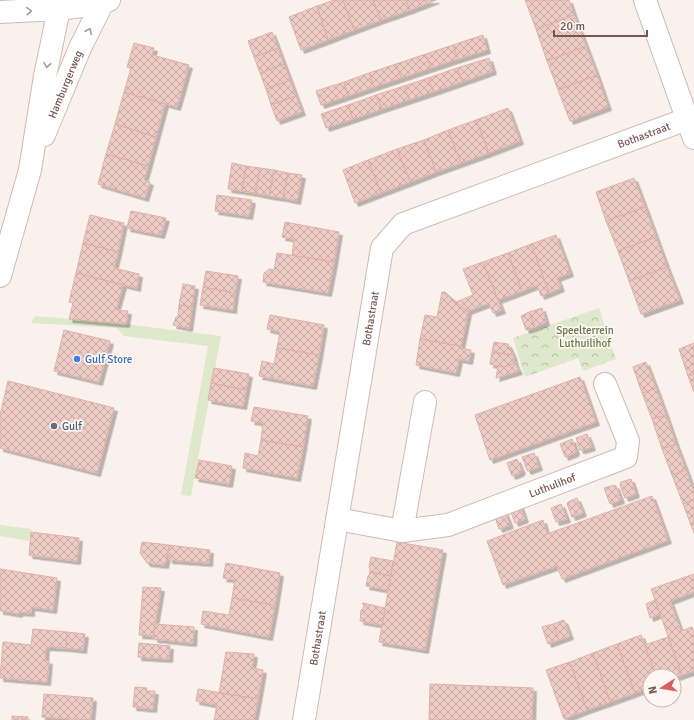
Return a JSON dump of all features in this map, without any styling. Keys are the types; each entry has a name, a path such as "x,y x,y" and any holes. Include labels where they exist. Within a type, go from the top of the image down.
{"street":[{"path":"646,0 691,128"},
{"path":"0,12 60,4 105,1"},
{"name":"Hamburgerweg","path":"0,276 30,170 80,48 105,1"},
{"name":"Hamburgerweg","path":"30,170 45,76 60,4"},
{"name":"Bothastraat","path":"304,720 382,248 403,224 691,128"},
{"name":"Luthulihof","path":"337,518 402,530 448,525 626,457 628,441 605,384"},
{"path":"402,530 425,402"}],"green space":[{"name":"Speelterrein Luthuilihof","path":"599,308 616,359 583,371 578,358 525,377 513,338"},
{"path":"35,316 117,323 221,336 191,496 181,495 208,346 124,336 117,328 31,323"},
{"path":"0,525 31,529 29,541 0,536"}],"building":[{"path":"334,0 343,0 354,30 328,40 317,6"},
{"path":"343,0 373,0 381,20 354,30"},
{"path":"373,0 406,0 410,10 381,20"},
{"path":"406,0 436,0 410,10"},
{"path":"525,0 569,0 574,15 536,29"},
{"path":"317,6 328,40 301,50 289,17"},
{"path":"574,15 586,46 547,61 536,29"},
{"path":"272,32 278,48 254,57 248,41"},
{"path":"483,35 487,50 458,59 453,45"},
{"path":"134,43 154,48 152,55 189,65 177,107 124,92 131,68 127,67"},
{"path":"453,45 458,59 431,68 426,54"},
{"path":"586,46 597,75 558,90 547,61"},
{"path":"278,48 284,64 260,73 254,57"},
{"path":"426,54 431,68 401,78 396,64"},
{"path":"489,58 493,71 462,82 457,68"},
{"path":"284,64 290,80 266,89 260,73"},
{"path":"396,64 401,78 374,87 369,73"},
{"path":"457,68 462,82 433,92 428,78"},
{"path":"369,73 374,87 348,96 344,82"},
{"path":"597,75 608,107 570,121 558,90"},
{"path":"428,78 433,92 409,100 404,86"},
{"path":"290,80 296,96 271,105 266,89"},
{"path":"344,82 348,96 321,105 316,91"},
{"path":"404,86 409,100 382,109 376,95"},
{"path":"124,92 165,104 156,137 115,124"},
{"path":"376,95 382,109 353,119 348,105"},
{"path":"296,96 302,112 277,121 271,105"},
{"path":"348,105 353,119 326,128 321,114"},
{"path":"508,108 520,141 489,153 476,120"},
{"path":"476,120 489,153 461,163 448,130"},
{"path":"115,124 156,137 148,166 106,154"},
{"path":"448,130 461,163 436,172 424,140"},
{"path":"424,140 436,172 410,182 397,149"},
{"path":"397,149 410,182 381,193 368,160"},
{"path":"106,154 148,166 144,180 150,182 145,198 98,184"},
{"path":"368,160 381,193 355,203 343,170"},
{"path":"232,163 246,166 242,191 228,189"},
{"path":"246,166 260,168 255,193 242,191"},
{"path":"260,168 274,170 269,196 255,193"},
{"path":"274,170 288,173 283,198 269,196"},
{"path":"288,173 302,175 297,201 283,198"},
{"path":"634,178 645,207 606,221 596,192"},
{"path":"217,195 252,200 249,216 215,211"},
{"path":"645,207 656,237 618,251 606,221"},
{"path":"131,211 166,218 161,235 127,228"},
{"path":"90,215 124,223 118,252 83,243"},
{"path":"285,222 339,232 334,262 292,255 294,239 282,237"},
{"path":"556,235 570,273 557,278 561,288 549,293 531,244"},
{"path":"656,237 667,267 629,281 618,251"},
{"path":"83,243 118,252 114,268 139,274 137,288 76,273"},
{"path":"531,244 549,293 541,296 537,285 522,291 508,253"},
{"path":"277,253 334,262 328,293 263,282 264,273 269,269 274,270"},
{"path":"508,253 522,291 498,300 483,262"},
{"path":"483,262 502,310 493,313 489,303 468,312 443,292 445,292 456,302 473,295 463,269"},
{"path":"667,267 680,300 641,314 629,281"},
{"path":"206,271 238,276 235,293 203,287"},
{"path":"76,273 123,285 116,310 128,311 126,324 69,319 73,303 69,302"},
{"path":"183,284 195,286 192,307 179,305"},
{"path":"203,287 235,293 233,310 200,305"},
{"path":"442,292 468,312 461,346 420,339 425,315 437,317"},
{"path":"179,305 192,307 189,328 173,325 176,317 178,317"},
{"path":"542,308 546,322 535,327 529,312"},
{"path":"529,312 535,327 526,330 521,316"},
{"path":"270,315 324,325 319,355 277,348 280,332 267,329"},
{"path":"64,330 110,341 99,382 54,371"},
{"path":"420,339 461,346 460,348 471,350 469,361 459,359 456,373 416,365"},
{"path":"494,342 508,344 513,355 492,352"},
{"path":"694,343 694,374 688,376 679,349"},
{"path":"277,348 319,355 313,386 259,376 262,361 274,364"},
{"path":"492,352 513,355 515,363 504,367 490,364"},
{"path":"646,362 656,388 642,393 633,367"},
{"path":"515,363 519,371 496,378 498,366 504,367"},
{"path":"214,368 249,374 246,390 211,383"},
{"path":"694,374 694,392 688,376"},
{"path":"580,377 596,422 490,460 475,415"},
{"path":"8,381 114,408 97,473 0,448 0,415"},
{"path":"211,383 246,390 243,406 208,400"},
{"path":"656,388 666,415 652,419 642,393"},
{"path":"254,407 308,416 303,447 261,440 263,423 251,421"},
{"path":"666,415 676,444 662,449 652,419"},
{"path":"587,434 592,447 580,450 576,438"},
{"path":"572,439 576,451 575,453 565,457 560,444"},
{"path":"261,440 303,447 297,478 243,468 245,453 258,456"},
{"path":"676,444 686,470 672,475 662,449"},
{"path":"534,453 539,467 528,471 522,457"},
{"path":"517,459 522,471 512,476 507,463"},
{"path":"199,460 232,466 229,484 195,478"},
{"path":"686,470 694,492 694,499 683,504 672,475"},
{"path":"631,479 636,494 625,498 620,485 621,482"},
{"path":"614,485 616,486 621,500 610,504 604,488"},
{"path":"652,496 668,540 562,579 557,566 503,585 487,541 543,520 547,534"},
{"path":"577,498 583,513 572,517 567,504 568,502"},
{"path":"694,499 694,533 683,504"},
{"path":"561,504 567,519 556,522 551,508"},
{"path":"520,505 525,519 515,523 510,510"},
{"path":"505,512 510,525 499,529 494,514"},
{"path":"31,532 79,538 77,561 29,555"},
{"path":"142,542 169,545 165,565 147,563 140,553"},
{"path":"397,542 443,550 425,650 379,642"},
{"path":"169,545 210,550 209,563 169,560"},
{"path":"371,557 393,561 391,576 370,572 369,567"},
{"path":"226,563 280,573 275,605 232,598 235,580 223,578"},
{"path":"0,569 57,578 53,610 31,607 31,613 19,612 19,614 0,611"},
{"path":"370,572 391,576 388,590 366,586"},
{"path":"694,574 694,592 670,601 681,631 692,627 694,633 694,671 682,675 682,668 679,668 651,589"},
{"path":"143,587 161,588 153,636 139,635"},
{"path":"232,598 275,605 269,637 201,624 203,611 229,615"},
{"path":"655,600 660,614 650,618 646,604"},
{"path":"363,603 385,608 382,625 360,621"},
{"path":"564,620 570,636 559,640 553,624"},
{"path":"155,624 194,627 193,643 154,639"},
{"path":"553,624 559,640 548,644 542,627"},
{"path":"33,629 67,632 66,648 46,647 45,660 49,661 47,682 0,678 3,642 31,645"},
{"path":"67,632 85,634 83,650 66,648"},
{"path":"641,635 653,668 642,668 642,690 635,693 617,644"},
{"path":"668,637 679,668 653,668 645,645"},
{"path":"139,643 170,646 169,659 138,657"},
{"path":"617,644 635,693 610,702 593,653"},
{"path":"226,652 254,654 252,668 263,670 258,699 219,693"},
{"path":"593,653 610,702 587,710 570,662"},
{"path":"570,662 587,710 564,719 546,670"},
{"path":"430,684 533,688 532,720 429,720"},
{"path":"135,687 147,688 146,691 155,691 153,709 133,707"},
{"path":"198,689 258,699 254,720 214,720 217,705 196,701"},
{"path":"44,694 93,698 91,720 42,717"},
{"path":"12,716 28,717 28,720 12,720"}],"place":[{"name":"Gulf Store","path":"77,359"},
{"name":"Gulf","path":"54,426"}]}
